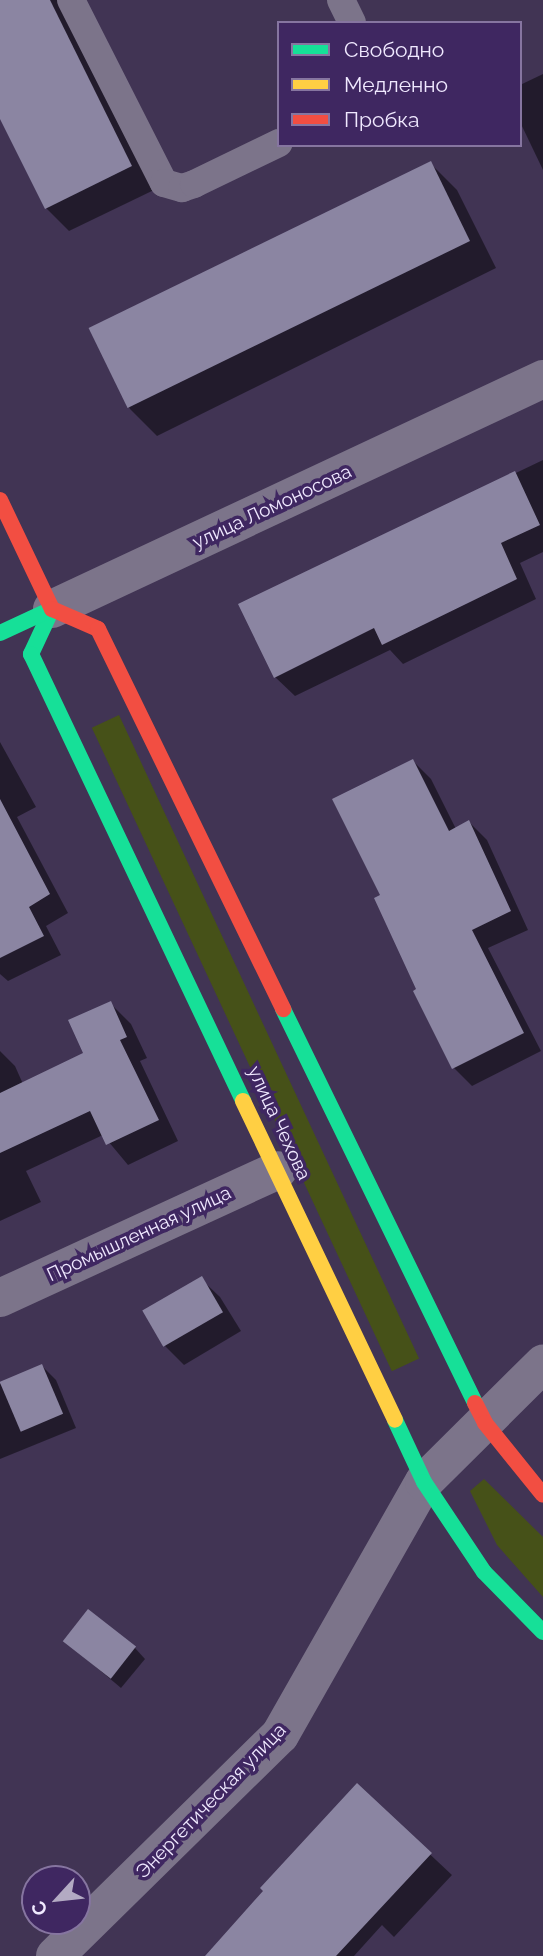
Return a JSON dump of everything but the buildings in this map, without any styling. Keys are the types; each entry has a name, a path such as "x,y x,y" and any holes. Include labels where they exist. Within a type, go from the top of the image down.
{"main road":[{"path":"0,499 52,609 98,629 485,1423 543,1495"},
{"name":"улица Ломоносова","path":"0,633 52,609"},
{"name":"улица Чехова","path":"52,609 31,654 424,1482 484,1572 543,1632"}],"street":[{"name":"улица Ломоносова","path":"52,609 543,379"},
{"name":"Промышленная улица","path":"0,1298 278,1170"},
{"path":"485,1423 543,1364"},
{"name":"Энергетическая улица","path":"55,1956 280,1735 424,1482 485,1423"}],"lane":[{"path":"71,0 164,183 182,188 194,184 277,144"},
{"path":"341,0 351,21"}],"green space":[{"path":"119,715 419,1358 392,1371 92,728"},
{"path":"484,1479 543,1537 543,1597 497,1545 470,1491"}],"traffic: fast":[{"path":"52,609 31,654 243,1101"},
{"path":"0,633 52,609"},
{"path":"283,1009 475,1403"},
{"path":"395,1420 424,1482 484,1572 543,1632"}],"traffic: slow":[{"path":"243,1101 395,1420"}],"traffic: jam":[{"path":"0,500 52,609 98,629 283,1009"},
{"path":"475,1403 485,1423 543,1495"}]}
